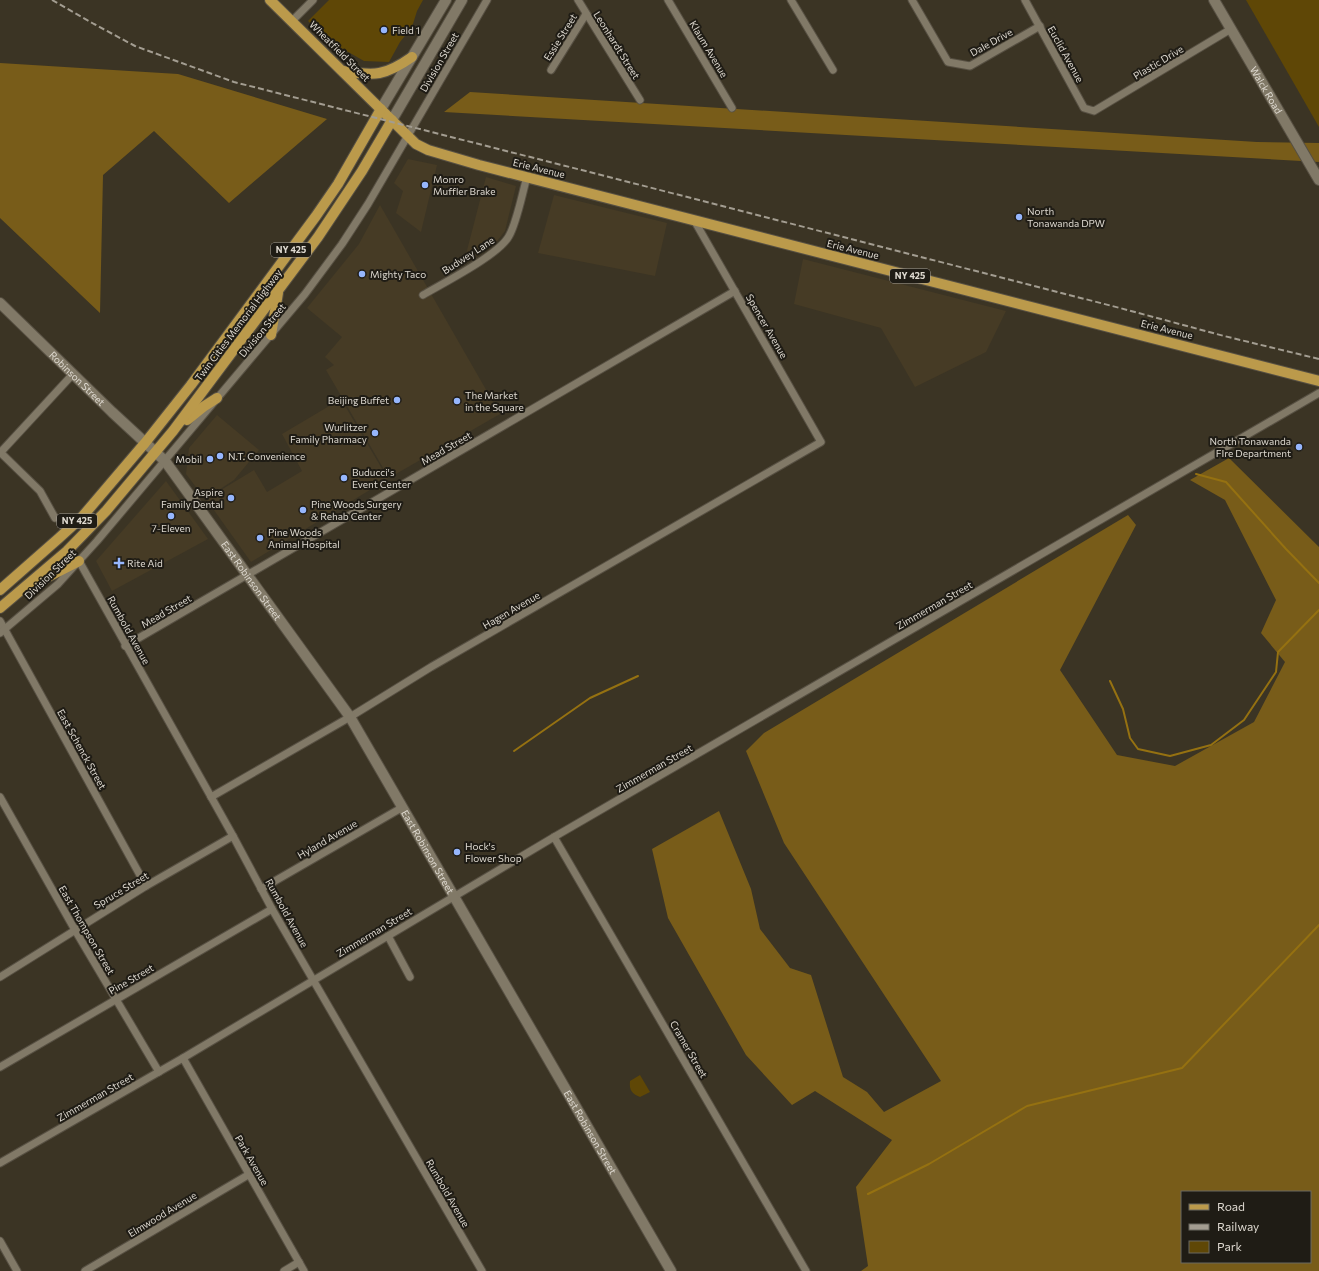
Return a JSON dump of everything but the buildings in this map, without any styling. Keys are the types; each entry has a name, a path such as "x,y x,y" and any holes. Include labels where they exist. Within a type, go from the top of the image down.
{"main road":[{"name":"Wheatfield Street","path":"270,0 392,120"},
{"path":"343,71 370,74 382,73 400,65 412,57"},
{"name":"Twin Cities Memorial Highway","path":"0,590 82,517 145,443 191,385 316,216 338,184 381,109"},
{"name":"Erie Avenue","path":"392,120 416,144 428,150 465,161 1319,381"},
{"name":"Twin Cities Memorial Highway","path":"0,608 67,551 106,511 173,431 279,290 342,202 392,120"},
{"path":"271,335 279,290"},
{"path":"173,431 203,407 217,398"},
{"path":"24,589 79,561"}],"street":[{"path":"292,21 312,0"},
{"name":"Twin Cities Memorial Highway","path":"381,109 446,0"},
{"name":"Twin Cities Memorial Highway","path":"392,120 462,0"},
{"name":"Division Street","path":"2,631 58,584 79,561 305,294 342,244 368,204 487,0"},
{"name":"Leonhardt Street","path":"578,0 640,100"},
{"name":"Klaum Avenue","path":"668,0 732,108"},
{"path":"791,0 833,70"},
{"name":"Dale Drive","path":"912,0 948,62 970,66 1040,26"},
{"name":"Euclid Avenue","path":"1025,0 1084,108 1094,111"},
{"name":"Walck Road","path":"1214,0 1319,180"},
{"name":"Essie Street","path":"551,70 586,14"},
{"name":"Plastic Drive","path":"1094,111 1231,29"},
{"name":"Budwey Lane","path":"423,295 490,255 505,243 513,227 527,177"},
{"name":"Spencer Avenue","path":"694,220 821,442"},
{"name":"Mead Street","path":"125,646 248,576 735,291"},
{"name":"Robinson Street","path":"0,303 155,453"},
{"path":"55,518 40,491 0,452 74,374"},
{"name":"Zimmerman Street","path":"0,1163 183,1058 554,837 1319,393"},
{"name":"Hagen Avenue","path":"211,797 350,717 431,667 821,442"},
{"name":"East Robinson Street","path":"155,453 165,461 350,717 671,1271"},
{"name":"Rumbold Avenue","path":"79,561 125,646 233,836 272,909 482,1271"},
{"name":"East Schenck Street","path":"0,621 2,631 146,886"},
{"name":"East Thompson Street","path":"0,797 75,930 159,1072"},
{"name":"Hyland Avenue","path":"261,889 403,807"},
{"name":"Spruce Street","path":"0,976 146,886 233,836"},
{"name":"Cramer Street","path":"554,837 806,1271"},
{"name":"Pine Street","path":"0,1067 272,909"},
{"path":"388,936 410,977"},
{"name":"Park Avenue","path":"183,1058 248,1175 304,1271"},
{"name":"Elmwood Avenue","path":"85,1271 248,1175"},
{"path":"0,1241 17,1271"},
{"path":"284,1271 299,1262"}],"shaded area":[{"path":"0,63 178,74 327,119 229,203 154,131 103,175 100,313 0,218"},
{"path":"470,92 1257,142 1319,143 1319,162 444,112"},
{"path":"408,159 437,165 421,232 396,213 403,191 394,183"},
{"path":"486,177 516,186 505,231 494,245 464,262"},
{"path":"554,195 667,223 655,276 538,253"},
{"path":"380,205 500,414 389,478 326,370 334,365 325,357 342,337 307,308 359,244"},
{"path":"803,259 1006,311 986,352 915,387 881,328 794,304"},
{"path":"341,399 388,479 251,562 206,499 254,470 267,492 302,471 282,434"},
{"path":"217,415 259,450 234,480 205,499 186,474 189,448"},
{"path":"1229,458 1319,547 1319,1271 861,1271 868,1266 856,1187 892,1140 815,1091 792,1105 746,1055 668,918 652,849 719,811 751,889 760,929 790,968 811,975 843,1077 867,1092 884,1112 941,1081 784,843 746,751 764,733 1128,515 1136,525 1060,670 1117,755 1175,766 1254,722 1285,662 1261,633 1276,600 1225,500 1190,480"},
{"path":"166,481 208,539 112,591 96,561"}],"green space":[{"path":"329,0 423,0 417,11 412,27 400,42 389,62 364,61 329,41 308,21"},
{"path":"1246,0 1319,0 1319,127"},
{"path":"640,1075 650,1092 640,1097 632,1091 630,1081"}],"waterway":[{"path":"1196,474 1226,482 1286,549 1319,583"},
{"path":"1110,681 1123,709 1130,738 1138,749 1170,756 1211,745 1244,720 1276,672 1278,652 1319,610"},
{"path":"514,751 590,698 638,676"},
{"path":"868,1194 929,1164 1027,1106 1182,1068 1319,925"}],"railway":[{"path":"52,0 135,46 234,82 1120,308 1224,336 1319,359"}],"place":[{"name":"Field 1","path":"384,30"},
{"name":"Monro Muffler Brake","path":"425,185"},
{"name":"North Tonawanda DPW","path":"1019,217"},
{"name":"Mighty Taco","path":"362,274"},
{"name":"Beijing Buffet","path":"397,400"},
{"name":"The Market in the Square","path":"457,401"},
{"name":"Wurlitzer Family Pharmacy","path":"375,433"},
{"name":"North Tonawanda FIre Department","path":"1299,447"},
{"name":"N.T. Convenience","path":"220,456"},
{"name":"Mobil","path":"210,459"},
{"name":"Buducci's Event Center","path":"344,478"},
{"name":"Aspire Family Dental","path":"231,498"},
{"name":"Pine Woods Surgery & Rehab Center","path":"303,510"},
{"name":"7-Eleven","path":"171,516"},
{"name":"Pine Woods Animal Hospital","path":"260,538"},
{"name":"Rite Aid","path":"119,563"},
{"name":"Hock's Flower Shop","path":"457,852"}]}
